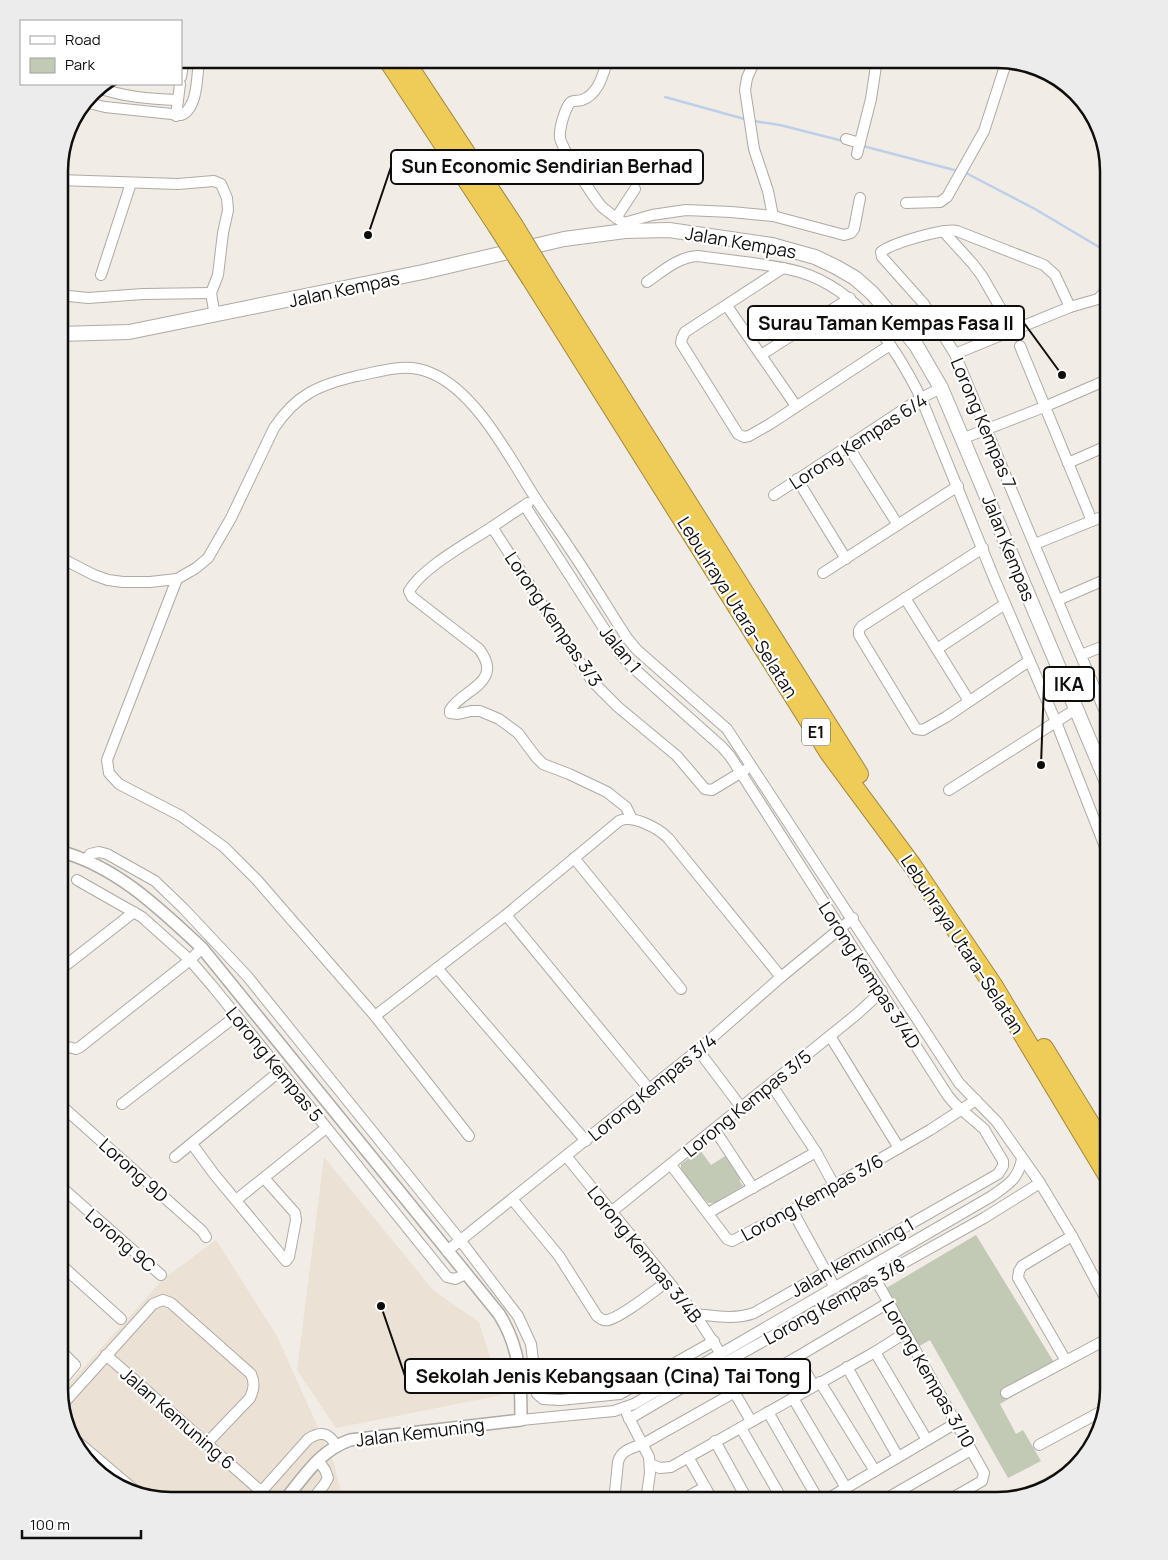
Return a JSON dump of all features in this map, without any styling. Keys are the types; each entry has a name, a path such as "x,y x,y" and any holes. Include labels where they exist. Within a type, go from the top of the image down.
{"highway":[{"name":"Lebuhraya Utara–Selatan","path":"393,68 505,225"},
{"name":"Lebuhraya Utara–Selatan","path":"409,68 505,225 846,756 920,859 1000,977 1100,1139"},
{"name":"Lebuhraya Utara–Selatan","path":"539,278 829,753 912,865 993,985 1100,1163"}],"main road":[{"name":"Jalan Kempas","path":"68,334 129,332 215,316 423,272 621,224 747,240 797,251 829,263 855,278 872,293 916,345 941,388 964,438 1100,763"}],"street":[{"path":"92,104 176,116 186,113 193,103 198,68"},
{"path":"605,68 593,93 584,99 574,100 569,104 560,135 561,142 596,200 621,224"},
{"path":"752,68 746,84 749,113 757,160 768,191 773,216"},
{"path":"857,154 875,68"},
{"path":"906,203 940,202 947,198 984,131 1004,68"},
{"path":"176,116 180,85"},
{"path":"109,88 145,99 178,100"},
{"path":"105,107 109,88"},
{"path":"846,139 860,143"},
{"path":"68,180 178,184 214,181 221,184 227,198 228,210 218,275 211,293 215,316"},
{"path":"101,275 131,183"},
{"path":"621,224 635,188"},
{"path":"621,224 652,215 686,210 773,216 848,235 854,229 860,198"},
{"name":"Lorong Kempas 7","path":"1070,307 1055,275 1050,270 964,233 952,230 943,231 885,249 881,255 924,304 955,354 1100,698"},
{"path":"943,231 982,276 1013,330"},
{"path":"647,282 678,261 688,257 698,256 783,268 820,280 850,298 873,322 908,372 921,398 1005,604 1056,722 1100,834"},
{"path":"783,268 686,332 682,338 681,343 738,434 744,437 749,436 770,424 890,345"},
{"path":"68,296 88,298 143,294 211,293"},
{"path":"955,354 1070,307 1100,297"},
{"path":"761,355 850,298"},
{"path":"727,306 796,406"},
{"path":"1020,346 1092,521"},
{"path":"68,561 108,580 150,582 177,579 196,568 208,558 231,518 274,428 294,403 332,382 401,367 424,370 442,378 476,409 514,463 627,638 637,650 727,729 959,1083 997,1122 1040,1183 1072,1236 1100,1288"},
{"path":"964,438 1100,383"},
{"name":"Lorong Kempas 6/4","path":"774,495 921,398 941,388"},
{"path":"848,446 898,525"},
{"path":"1068,463 1100,450"},
{"path":"798,479 846,558"},
{"path":"823,573 958,486"},
{"path":"536,498 437,563 412,585 409,591 412,597 479,649 484,656 486,666 482,680 477,688 456,702 450,713 458,714 480,711 499,719 518,733 543,764 570,774 607,792 626,807 632,819"},
{"name":"Jalan 1","path":"525,506 621,655 722,747 740,773"},
{"path":"1035,544 1100,518"},
{"name":"Lorong Kempas 3/3","path":"492,527 592,682 618,707 677,756 707,790 712,790 752,766"},
{"path":"983,548 862,626 859,630 859,635 916,729 919,730 923,730 946,717 1029,661"},
{"path":"177,579 107,760 109,773 119,784 181,816 224,847 257,880 376,1016 469,1136"},
{"path":"1058,600 1100,582"},
{"path":"905,598 969,702"},
{"path":"938,649 1005,604"},
{"path":"1081,654 1100,647"},
{"path":"949,790 1076,709"},
{"name":"Lorong Kempas 3/4D","path":"740,773 948,1096 977,1122 989,1136 1003,1161 1001,1170"},
{"path":"376,1016 506,915 624,818 632,819 654,828 668,838 781,977"},
{"path":"86,860 93,852 107,854 155,881 247,976 460,1240 518,1316 531,1344 537,1394 543,1399 560,1400 620,1394 714,1341"},
{"path":"67,854 86,860 138,891 202,948 499,1314 512,1339 517,1355 521,1378 520,1420 624,1409 634,1404 992,1196 1012,1182 1018,1174 1022,1159"},
{"path":"574,858 681,990"},
{"name":"Lorong Kempas 5","path":"77,880 150,923 190,960 447,1277 455,1279 466,1274"},
{"path":"67,965 134,912"},
{"path":"506,915 649,1088"},
{"name":"Lorong Kempas 3/4","path":"447,1250 698,1050 852,918"},
{"path":"68,1047 76,1049 80,1047 190,960 202,948"},
{"path":"437,968 586,1141"},
{"name":"Lorong Kempas 3/5","path":"611,1212 882,992"},
{"path":"122,1104 236,1016"},
{"path":"830,1036 899,1148"},
{"path":"698,1050 741,1107"},
{"path":"175,1158 280,1071"},
{"path":"771,1084 816,1152 834,1185"},
{"name":"Lorong Kempas 3/6","path":"670,1164 730,1241 792,1210 930,1130 976,1100"},
{"name":"Lorong 9D","path":"67,1111 202,1231 206,1237"},
{"path":"236,1200 326,1128"},
{"path":"714,1130 753,1188"},
{"path":"192,1144 283,1260 286,1261 288,1260 296,1220 295,1213 264,1178"},
{"path":"708,1213 816,1152"},
{"name":"Lorong Kempas 3/4B","path":"566,1156 695,1314 721,1354"},
{"name":"Jalan kemuning 1","path":"695,1314 743,1317 754,1313 998,1174 1001,1170"},
{"name":"Lorong Kempas 3/8","path":"629,1419 874,1278 984,1218 1040,1183"},
{"name":"Lorong 9C","path":"67,1192 161,1274"},
{"path":"512,1199 559,1256 597,1316 602,1320 609,1320 668,1281"},
{"path":"792,1210 835,1288"},
{"path":"1066,1361 1018,1275 1022,1266 1072,1236"},
{"name":"Lorong Kempas 3/10","path":"869,1268 984,1473 982,1481 962,1492"},
{"path":"67,1270 121,1319"},
{"path":"68,1399 153,1304 162,1300 171,1303 251,1374 254,1381 254,1390 250,1398 207,1444"},
{"path":"615,1492 620,1456 624,1452 643,1444 888,1303"},
{"path":"650,1469 671,1467 875,1352 905,1333"},
{"path":"1006,1393 1100,1343"},
{"path":"875,1352 927,1440"},
{"name":"Jalan Kemuning 6","path":"106,1355 261,1491"},
{"path":"67,1357 75,1364 67,1374"},
{"path":"797,1357 875,1471"},
{"path":"719,1366 751,1422"},
{"path":"847,1367 898,1457"},
{"path":"793,1398 846,1488"},
{"path":"624,1409 643,1444 650,1469 647,1492"},
{"path":"768,1412 814,1492"},
{"path":"1039,1445 1098,1413"},
{"name":"Jalan Kemuning","path":"291,1492 318,1460 336,1445 350,1440 520,1420"},
{"path":"839,1492 956,1423"},
{"path":"741,1428 778,1492"},
{"path":"261,1491 308,1439 315,1434 329,1436 336,1445"},
{"path":"715,1442 743,1492"},
{"path":"88,1450 125,1482"},
{"path":"898,1492 971,1450"},
{"path":"688,1457 708,1492"},
{"path":"318,1460 326,1470 328,1478 318,1492"},
{"path":"696,1492 705,1487"}],"shaded area":[{"path":"324,1157 434,1291 479,1322 502,1395 336,1428 297,1370"},
{"path":"216,1240 277,1336 334,1463 341,1492 151,1491 125,1482 113,1475 93,1457 78,1435 73,1422 68,1403 67,1386 162,1280"}],"green space":[{"path":"700,1150 711,1165 727,1155 742,1178 739,1180 743,1186 714,1203 708,1203 681,1173 681,1164"},
{"path":"976,1235 1058,1369 1000,1404 1016,1434 1023,1430 1041,1461 1008,1478 930,1340 916,1348 883,1290"},
{"path":"1066,1466 1043,1482 1027,1488"}],"waterway":[{"path":"665,97 748,120"},
{"path":"753,121 780,125 843,141"},
{"path":"863,146 958,171"},
{"path":"966,173 1035,209 1100,248"}],"place":[{"name":"Sun Economic Sendirian Berhad","path":"368,235"},
{"name":"Surau Taman Kempas Fasa II","path":"1062,375"},
{"name":"IKA","path":"1041,765"},
{"name":"Sekolah Jenis Kebangsaan (Cina) Tai Tong","path":"381,1306"}]}
